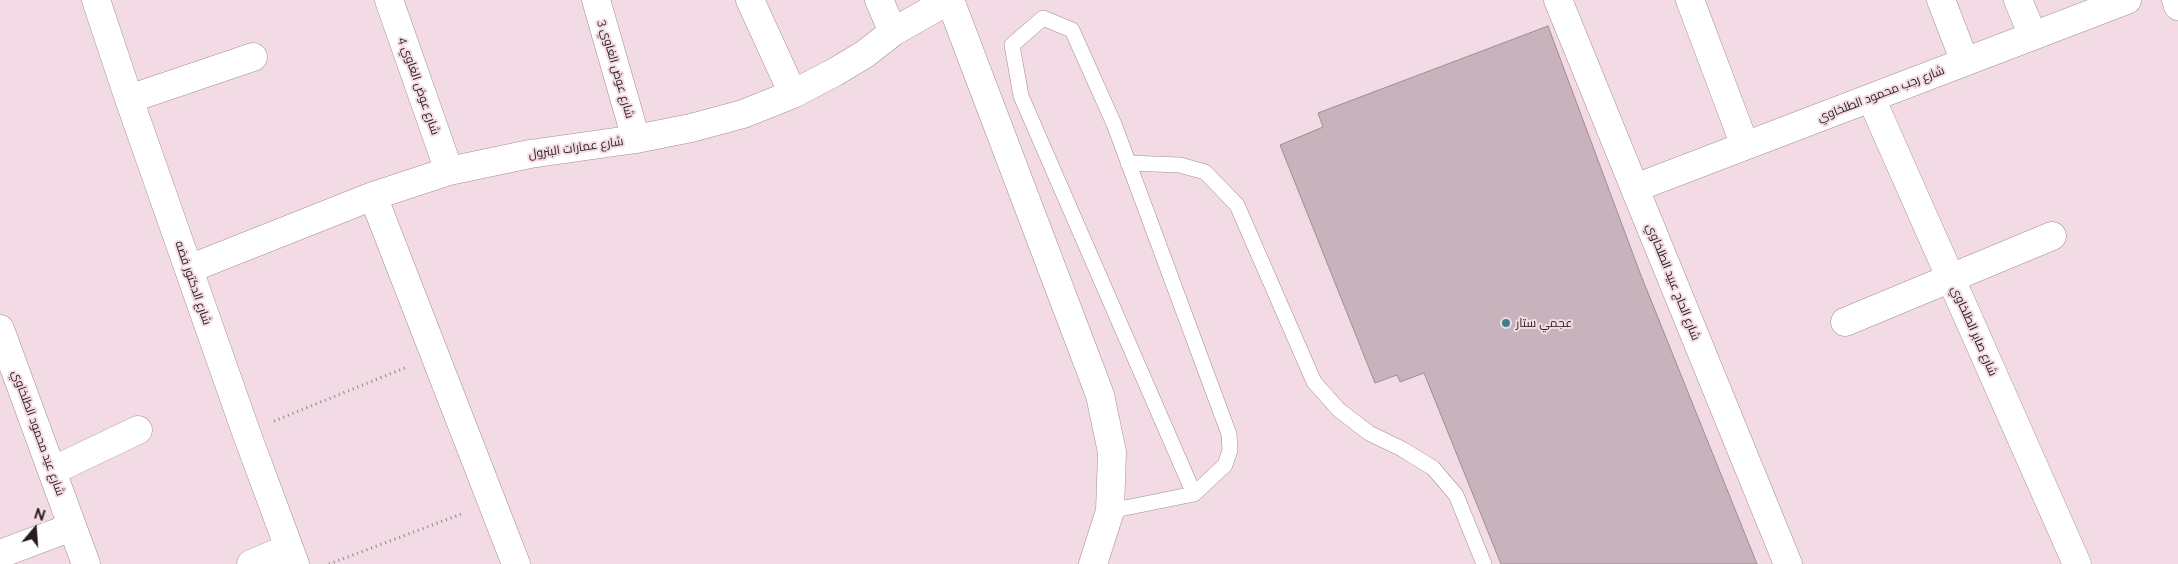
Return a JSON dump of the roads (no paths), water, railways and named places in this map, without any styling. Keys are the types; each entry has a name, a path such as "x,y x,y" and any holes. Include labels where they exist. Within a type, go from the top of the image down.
{"street":[{"name":"شارع الدكتور فضه","path":"96,0 246,432 292,556"},
{"name":"شارع عوض الغاوي 4","path":"389,0 449,171"},
{"name":"شارع عوض الغاوي 3","path":"596,0 636,139"},
{"path":"750,0 793,94"},
{"path":"879,0 893,32"},
{"path":"950,0 1100,395 1112,452 1110,511 1093,564"},
{"name":"شارع عمارات البترول","path":"189,269 373,196 449,171 530,154 636,139 691,128 743,114 793,94 865,54 893,32 950,0"},
{"name":"شارع الحاج عبيد الطلخاوي","path":"1558,0 1788,564"},
{"path":"1690,0 1745,146"},
{"path":"1941,0 1965,62"},
{"path":"2018,0 2033,36"},
{"name":"شارع رجب محمود الطلخاوي","path":"1635,188 2127,0"},
{"path":"2176,0 2178,6"},
{"path":"129,99 253,58"},
{"name":"شارع صابر الطلخاوي","path":"1871,98 2077,564"},
{"path":"373,196 516,564"},
{"path":"1845,322 2052,236"},
{"name":"شارع عيد محمود الطلخاوي","path":"1,334 86,564"},
{"path":"52,472 138,430"},
{"path":"0,554 72,527"},
{"path":"251,564 292,556"}],"lane":[{"path":"1110,511 1194,494 1225,465 1230,450 1229,434 1128,163 1072,30 1042,18 1012,45 1021,96 1194,494"},
{"path":"1128,163 1180,165 1205,172 1237,205 1314,382 1339,410 1362,427 1433,468 1456,495 1484,564"}],"place":[{"name":"عجمي ستار","path":"1506,323"}]}
